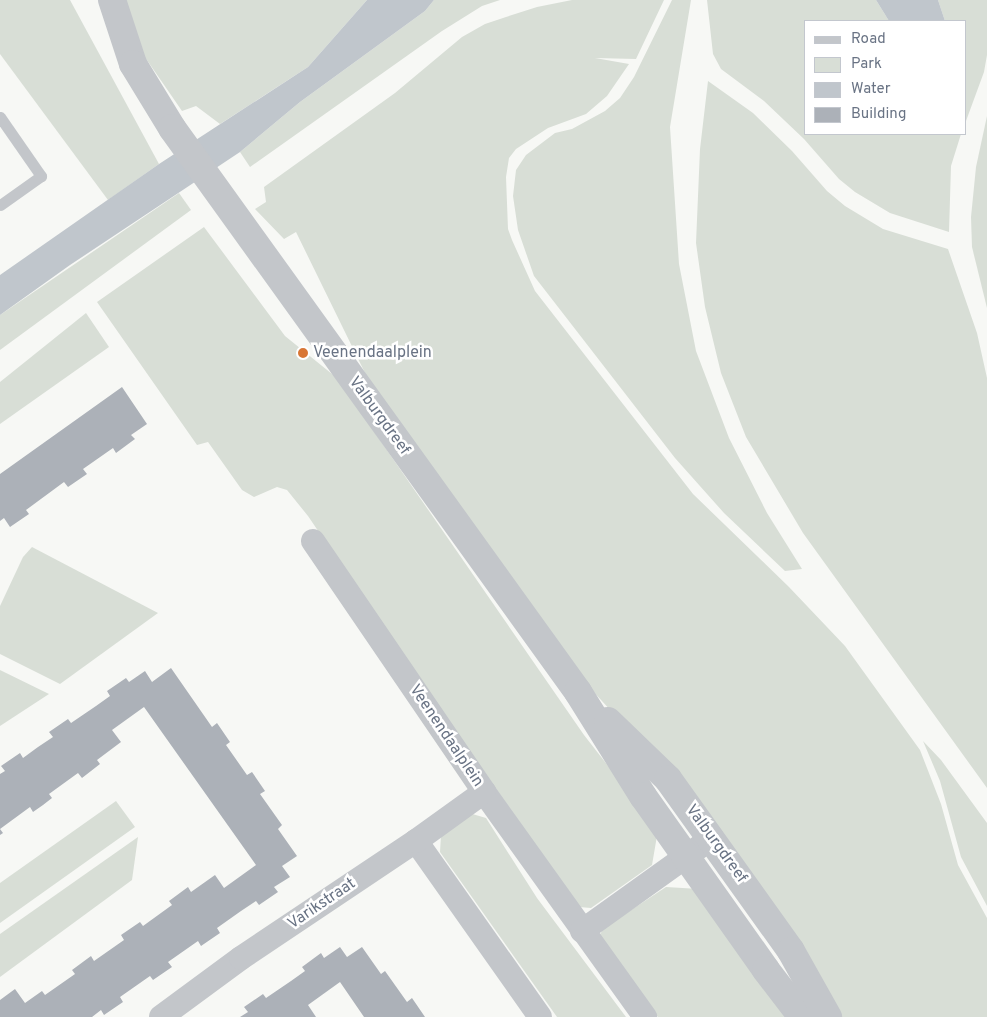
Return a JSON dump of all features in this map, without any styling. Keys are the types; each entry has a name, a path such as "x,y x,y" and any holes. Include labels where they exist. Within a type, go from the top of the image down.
{"street":[{"name":"Valburgdreef","path":"91,0 172,128 578,692 643,796 802,1017"},
{"name":"Valburgdreef","path":"112,0 133,64"},
{"name":"Veenendaalplein","path":"313,541 484,792 645,1017"},
{"name":"Valburgdreef","path":"578,692 668,779 791,951 828,1017"},
{"name":"Varikstraat","path":"161,1017 241,958 416,841 484,792"},
{"path":"582,931 712,838"},
{"path":"416,841 540,1017"}],"lane":[{"path":"0,117 41,176 0,205"}],"green space":[{"path":"0,0 70,0 159,164 108,200 0,54"},
{"path":"123,0 367,0 308,67 220,124 196,106 182,111 140,50"},
{"path":"434,0 500,0 482,6 442,31 250,167 240,152 300,102 425,11"},
{"path":"572,0 664,0 636,59 595,58 629,64 607,96 586,114 548,128 516,149 509,158 506,177 508,229 512,240 535,291 693,494 789,587 845,646 920,750 941,804 958,865 987,918 987,1017 837,1017 672,777 578,675 367,377 296,232 284,239 255,209 266,202 264,187 395,93 462,37 485,24 537,7"},
{"path":"672,0 691,0 670,127 679,264 696,351 729,438 767,513 802,569 785,571 724,513 675,458 534,276 518,230 513,196 516,170 526,155 555,133 572,129 605,111 620,98 634,77"},
{"path":"707,0 876,0 888,20 804,20 804,135 961,135 951,166 949,232 890,213 855,192 839,179 804,139 764,101 721,69 713,54"},
{"path":"938,0 987,0 987,55 984,72 967,118 967,20 945,20"},
{"path":"708,81 753,113 792,151 827,191 845,206 883,229 948,249 977,333 987,378 987,788 803,533 746,437 721,373 705,307 696,243 700,149"},
{"path":"987,116 987,308 972,247 971,217 976,167"},
{"path":"179,193 191,210 0,350 0,315"},
{"path":"204,227 285,336 337,378 584,735 658,830 652,865 591,908 579,907 421,683 308,516 287,490 277,487 254,497 242,490 208,442 197,445 97,302"},
{"path":"86,313 109,347 0,424 0,382"},
{"path":"32,547 158,613 60,684 0,654 0,606 23,557"},
{"path":"0,670 49,694 0,726"},
{"path":"923,741 941,760 987,823 987,906 961,857 940,781"},
{"path":"116,801 135,827 0,923 0,883"},
{"path":"469,813 486,818 537,898 626,1017 557,1017 440,852 441,835"},
{"path":"138,837 132,880 0,977 0,934"},
{"path":"666,887 699,889 785,1017 658,1017 595,942 604,928"}],"water":[{"path":"367,0 434,0 425,11 300,102 240,152 70,265 0,315 0,275 159,164 308,67"},
{"path":"876,0 938,0 945,20 888,20"}],"building":[{"path":"122,387 147,424 131,435 135,439 116,453 113,448 83,469 87,474 68,487 64,482 26,510 29,514 10,527 4,518 0,521 0,474"},
{"path":"171,668 212,727 217,723 230,742 226,745 247,775 252,772 265,791 260,794 282,825 278,829 297,856 282,866 290,877 274,887 278,892 259,905 256,901 217,928 220,933 201,946 198,941 168,962 172,967 153,980 150,976 120,997 123,1002 104,1015 101,1010 92,1017 0,1017 0,1000 15,989 25,1003 42,991 45,995 75,974 72,970 91,956 94,961 124,940 121,935 140,922 143,926 172,905 169,901 188,887 191,892 215,875 224,888 256,865 144,707 112,730 121,742 97,760 100,764 82,778 78,773 49,794 52,798 43,805 33,812 30,807 0,829 0,774 5,771 1,766 20,753 23,758 53,737 49,732 68,719 71,723 96,706 110,696 107,691 126,678 129,682 145,671 152,682"},
{"path":"340,947 347,957 362,947 381,974 385,971 407,1002 412,998 425,1017 364,1017 340,982 308,1005 316,1017 240,1017 248,1012 244,1007 263,994 266,998 291,981 305,971 302,967 321,953 324,958"}],"place":[{"name":"Veenendaalplein","path":"303,353"}]}
